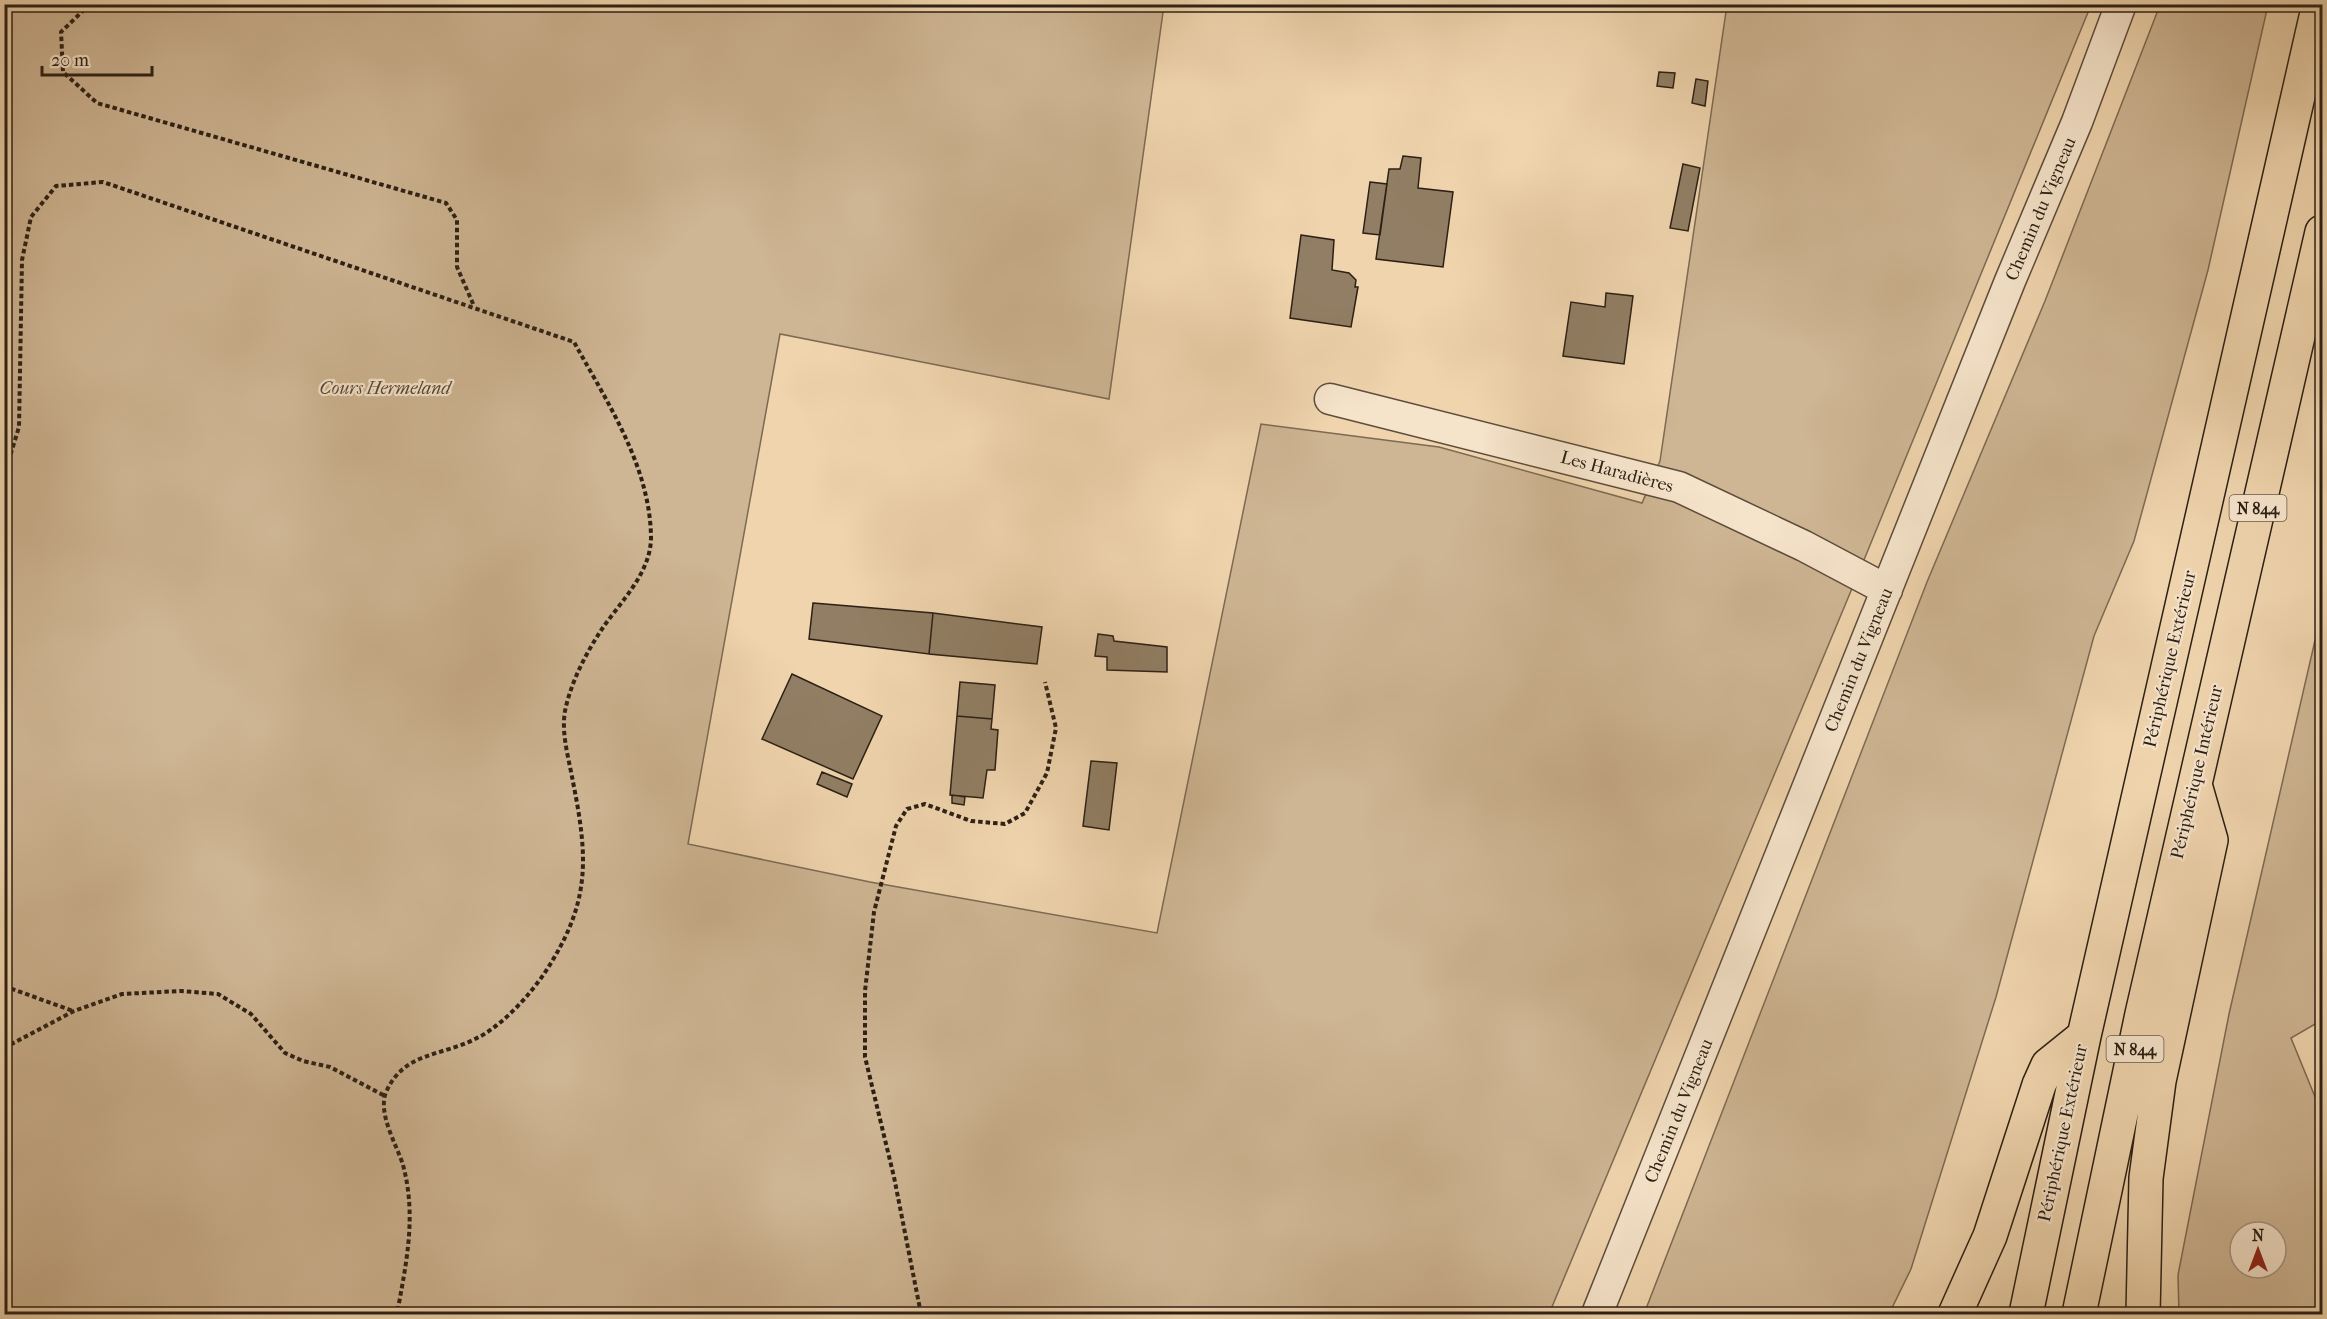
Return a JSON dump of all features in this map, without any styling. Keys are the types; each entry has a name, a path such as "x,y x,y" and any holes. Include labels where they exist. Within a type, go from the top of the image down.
{"highway":[{"name":"Périphérique Extérieur","path":"2026,1314 2084,1036 2319,4"},
{"name":"Périphérique Intérieur","path":"2079,1314 2140,1026 2322,232"},
{"path":"2143,1314 2146,1178 2159,1081 2211,840 2195,785"},
{"path":"1955,1314 1990,1236 2039,1085 2048,1065 2084,1036"}],"street":[{"name":"Chemin du Vigneau","path":"1597,1314 2077,122 2121,4"},
{"name":"Les Haradières","path":"1330,399 1679,488 1804,546 1887,590"}],"path":[{"path":"90,4 61,32 63,72 97,103 446,203 457,220 457,267 474,307"},
{"path":"4,476 19,427 22,260 31,217 56,186 104,182 574,342 627,440 648,505 651,550 636,582 588,652 566,707 564,736 585,851 582,890 568,932 542,977 495,1025 476,1039 410,1062 385,1096 386,1113 403,1164 411,1213 410,1248 397,1314"},
{"path":"921,1314 894,1177 865,1057 865,991 874,912 896,826 907,808 925,804 971,821 1005,824 1025,813 1047,773 1056,728 1045,682"},
{"path":"4,986 74,1011"},
{"path":"4,1048 74,1011 122,994 181,991 218,994 252,1014 285,1053 303,1061 330,1067 385,1096"}],"green space":[{"name":"Cours Hermeland","path":"4,5 1164,5 1109,399 780,334 688,844 870,882 1157,933 1261,424 1439,447 1642,503 1660,461 1727,5 2091,5 1866,555 1549,1314 12,1314 5,1310"},
{"path":"2160,5 2268,5 2208,270 2134,541 2094,636 1996,997 1911,1269 1889,1314 1644,1314 1927,582 2045,301"},
{"path":"2322,610 2322,1020 2291,1038 2322,1114 2322,1314 2179,1314 2178,1275 2229,1014"}],"building":[{"path":"1659,72 1675,73 1673,88 1657,86"},
{"path":"1696,79 1708,81 1705,106 1692,103"},
{"path":"1403,156 1421,158 1418,188 1453,192 1443,267 1376,259 1389,169 1400,169"},
{"path":"1683,164 1700,168 1688,231 1670,228"},
{"path":"1370,182 1387,184 1380,235 1363,233"},
{"path":"1301,235 1334,240 1332,270 1349,273 1356,280 1355,287 1358,287 1351,327 1290,318"},
{"path":"1606,293 1633,296 1624,364 1563,356 1571,302 1605,307"},
{"path":"813,603 933,613 929,654 809,639"},
{"path":"933,613 1042,627 1037,664 929,654"},
{"path":"1098,634 1113,636 1114,641 1167,647 1167,672 1107,670 1107,657 1095,656"},
{"path":"792,674 882,716 853,779 762,739"},
{"path":"960,682 995,685 992,719 957,716"},
{"path":"957,716 992,719 991,729 998,730 995,770 987,770 983,798 950,795"},
{"path":"1091,761 1117,763 1109,830 1083,826"},
{"path":"822,772 852,784 847,797 817,784"},
{"path":"952,795 965,797 964,805 952,803"}]}
